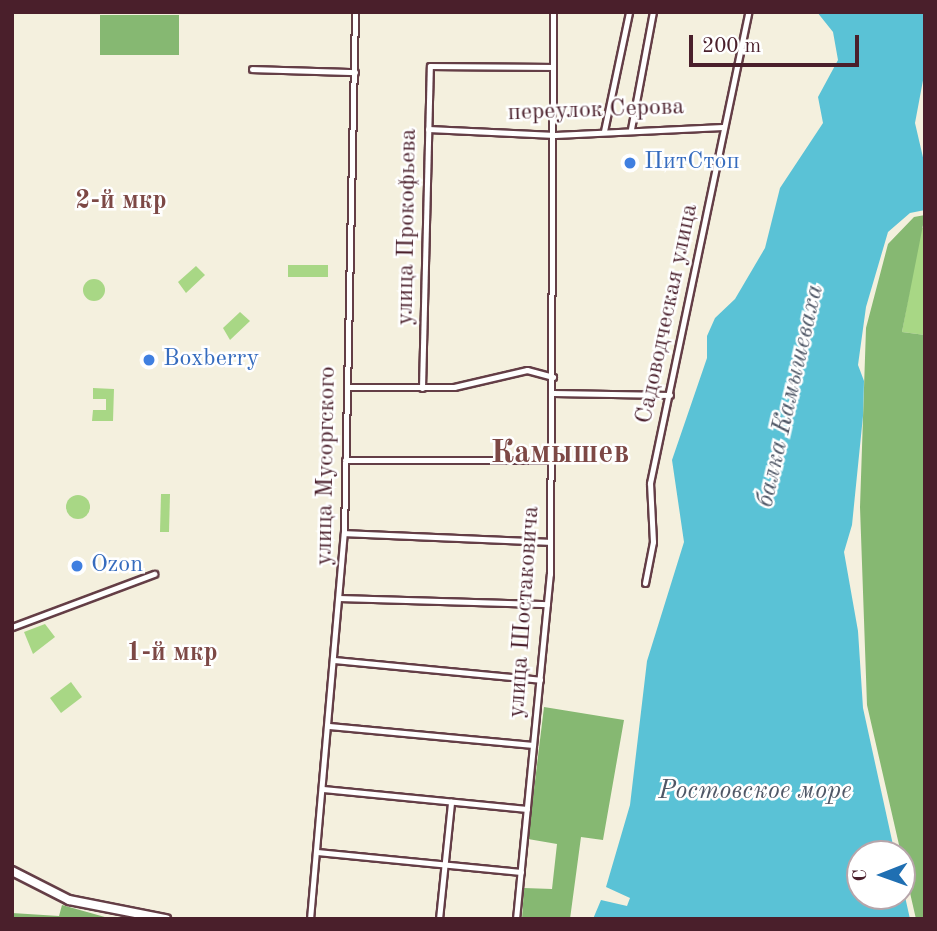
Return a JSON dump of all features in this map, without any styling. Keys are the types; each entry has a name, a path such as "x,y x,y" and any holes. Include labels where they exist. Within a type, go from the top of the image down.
{"main road":[{"path":"12,871 55,894 121,913 166,919"}],"street":[{"name":"улица Мусоргского","path":"310,919 341,598 355,12"},
{"name":"улица Шостаковича","path":"516,919 547,604 550,542 555,135 553,12"},
{"path":"604,131 629,12"},
{"path":"631,129 653,12"},
{"name":"Садоводческая улица","path":"645,583 653,542 650,483 748,12"},
{"name":"улица Прокофьева","path":"422,388 430,66 553,68"},
{"path":"252,69 355,72"},
{"name":"переулок Серова","path":"428,129 555,135 631,129 723,127"},
{"path":"347,387 454,387 527,370 553,377"},
{"path":"553,393 670,395"},
{"path":"345,460 551,460"},
{"path":"344,533 550,542"},
{"path":"12,626 154,574"},
{"path":"341,598 547,604"},
{"path":"334,660 540,680"},
{"path":"329,726 533,745"},
{"path":"323,789 527,809"},
{"path":"439,919 452,802"},
{"path":"317,852 521,872"}],"green space":[{"path":"100,15 179,15 179,55 100,55"},
{"path":"925,215 902,332 925,335 925,919 916,919 914,910 916,840 898,840 867,705 860,507 866,328 888,244 914,217"},
{"path":"921,227 925,229 925,335 902,332"},
{"path":"288,265 328,265 328,277 288,277"},
{"path":"196,266 205,275 186,293 178,282"},
{"path":"94,279 102,282 105,290 102,298 94,301 86,298 83,290 86,282"},
{"path":"240,312 250,321 230,340 223,328"},
{"path":"93,388 114,389 113,421 92,421 93,410 106,410 106,399 93,399"},
{"path":"161,494 170,494 169,532 160,532"},
{"path":"78,495 86,499 90,507 86,515 78,519 70,515 66,507 70,499"},
{"path":"45,624 55,637 33,654 24,632"},
{"path":"71,682 82,697 61,713 50,698"},
{"path":"544,707 624,720 603,840 581,837 570,919 522,919 524,888 552,889 557,844 528,839"},
{"path":"62,905 112,919 12,919 12,913 59,916"}],"water":[{"name":"Ростовское море","path":"817,12 925,12 924,75 915,123 925,166 925,210 910,213 888,232 866,307 858,365 864,381 863,416 852,525 844,552 858,631 863,708 892,840 846,840 846,910 908,910 910,919 593,919 601,900 627,906 630,898 606,887 630,805 647,661 684,542 672,460 707,358 707,336 715,318 735,299 765,248 780,188 823,123 818,97 838,60 833,32"}],"place":[{"name":"ПитСтоп","path":"630,163"},
{"name":"Boxberry","path":"149,360"},
{"name":"Ozon","path":"77,566"}],"district":[{"name":"2-й мкр","path":"121,202"},
{"name":"Камышев","path":"560,454"},
{"name":"1-й мкр","path":"172,654"}],"water label":[{"name":"балка Камышеваха","path":"791,396"}]}
